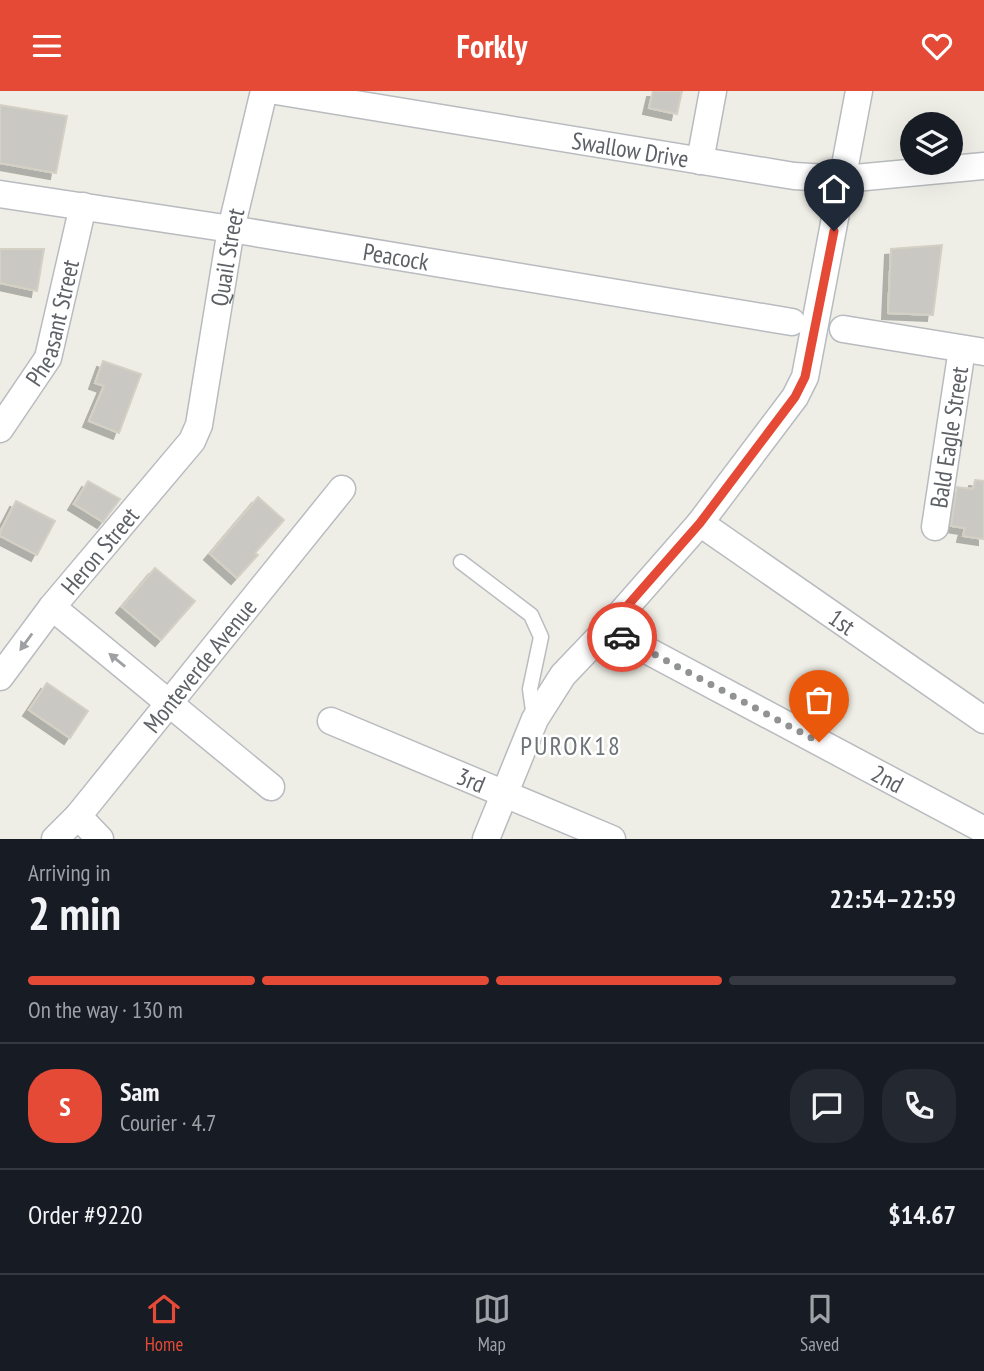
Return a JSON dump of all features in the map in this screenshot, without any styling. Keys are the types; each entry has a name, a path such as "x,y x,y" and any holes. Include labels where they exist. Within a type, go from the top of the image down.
{"street":[{"name":"Quail Street","path":"198,425 231,229 264,91"},
{"name":"Swallow Drive","path":"276,91 794,176 844,179 984,166"},
{"path":"700,161 713,91"},
{"path":"486,839 535,719 563,675 700,523 795,397 805,377 859,91"},
{"name":"Peacock","path":"0,194 231,229 792,322"},
{"name":"Pheasant Street","path":"0,429 48,358 83,206"},
{"path":"842,329 973,351"},
{"name":"Bald Eagle Street","path":"935,527 973,351"},
{"name":"Heron Street","path":"0,677 52,607 169,471 192,441 198,425"},
{"name":"Monteverde Avenue","path":"55,839 78,816 342,489"},
{"name":"1st","path":"700,523 984,720"},
{"path":"52,607 271,787"},
{"name":"2nd","path":"607,629 984,830"},
{"name":"3rd","path":"331,721 612,839"},
{"path":"78,816 100,839"}],"lane":[{"path":"461,562 531,615 541,637 530,689 535,719"}],"building":[{"path":"653,91 682,91 677,114 649,108"},
{"path":"0,105 67,116 56,173 0,163"},
{"path":"942,245 933,315 888,313 891,249"},
{"path":"0,249 44,249 37,291 0,283"},
{"path":"103,361 141,374 119,433 89,421 104,386 95,383"},
{"path":"975,480 984,481 984,539 963,536 965,528 951,526 957,487 973,489"},
{"path":"88,481 120,499 103,522 74,504"},
{"path":"258,497 284,520 237,578 210,554"},
{"path":"16,501 55,521 37,555 0,536"},
{"path":"155,568 195,601 161,640 122,607"},
{"path":"47,683 88,711 70,738 29,710"}],"way so far":[{"path":"622,637 819,742"}],"district":[{"name":"PUROK18","path":"571,745"}],"route":[{"path":"622,637 607,629 700,523 795,397 805,377 834,231"}]}
